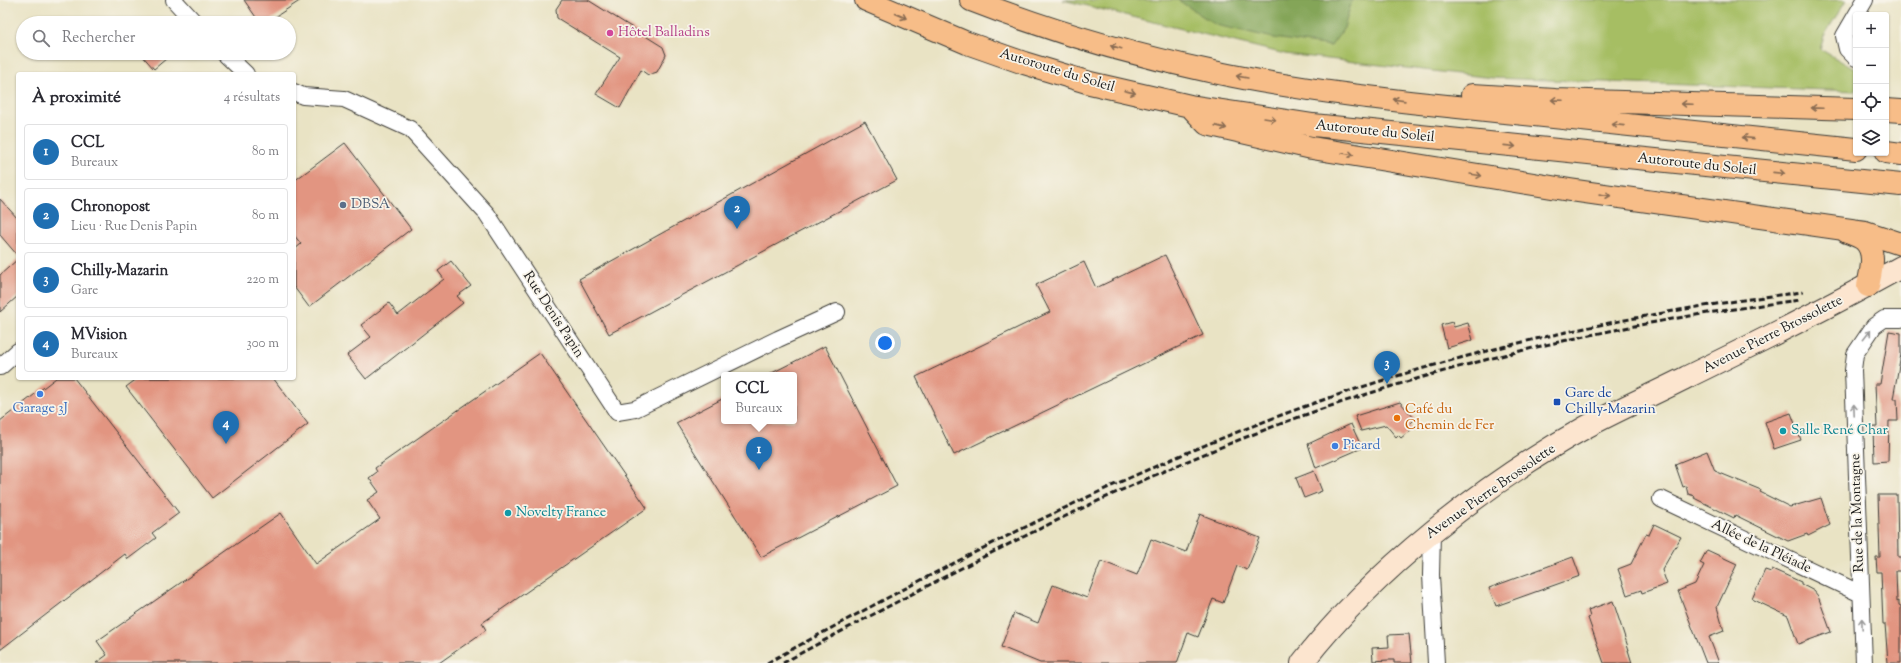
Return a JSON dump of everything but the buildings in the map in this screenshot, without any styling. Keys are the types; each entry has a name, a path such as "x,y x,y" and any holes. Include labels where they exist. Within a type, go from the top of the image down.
{"highway":[{"name":"Autoroute du Soleil","path":"866,0 967,43 1024,63 1090,83 1190,106 1313,125 1901,186"},
{"path":"971,0 1011,16 1148,56 1210,71 1283,84 1437,105 1853,149"},
{"path":"1437,105 1461,94 1555,100 1853,110"},
{"path":"1190,106 1207,124 1312,148 1493,178 1865,232 1901,244"},
{"path":"1889,110 1901,111"},
{"path":"1889,152 1901,154"},
{"path":"1840,229 1864,240 1870,249 1873,265 1868,286"}],"main road":[{"name":"Avenue Pierre Brossolette","path":"1302,662 1334,626 1403,557 1432,533 1521,468 1586,427 1790,327 1901,267"}],"street":[{"path":"174,0 189,16"},
{"path":"1853,55 1847,49 1844,36 1865,0"},
{"path":"231,60 244,72"},
{"name":"Rue Denis Papin","path":"297,97 344,99 410,129 487,214 617,412 635,409 778,339 837,312"},
{"name":"Rue de la Montagne","path":"1864,663 1853,370 1855,354 1874,326 1884,320 1901,319"},
{"path":"0,367 16,353"},
{"name":"Allée de la Pléiade","path":"1661,499 1861,594"},
{"path":"1432,533 1431,575 1436,663"}],"green space":[{"path":"1063,0 1846,0 1824,36 1820,49 1853,68 1853,91 1493,78 1285,54"},
{"path":"1178,0 1352,0 1344,28 1331,46 1274,38 1216,25"}],"railway":[{"path":"767,663 902,590 1107,488 1177,457 1320,401 1438,364 1559,334 1681,310 1803,292"},
{"path":"783,663 952,573 1041,528 1131,486 1223,446 1316,411 1435,374 1495,357 1555,343 1677,318 1800,300"}],"place":[{"name":"Hôtel Balladins","path":"610,33"},
{"name":"DBSA","path":"343,205"},
{"name":"Chronopost","path":"737,229"},
{"name":"Chilly-Mazarin","path":"1387,384"},
{"name":"Garage 3J","path":"40,394"},
{"name":"Gare de Chilly-Mazarin","path":"1557,402"},
{"name":"Café du Chemin de Fer","path":"1397,418"},
{"name":"Salle René Char","path":"1783,431"},
{"name":"MVision","path":"226,444"},
{"name":"Picard","path":"1335,446"},
{"name":"CCL","path":"759,470"},
{"name":"Novelty France","path":"508,513"}]}
